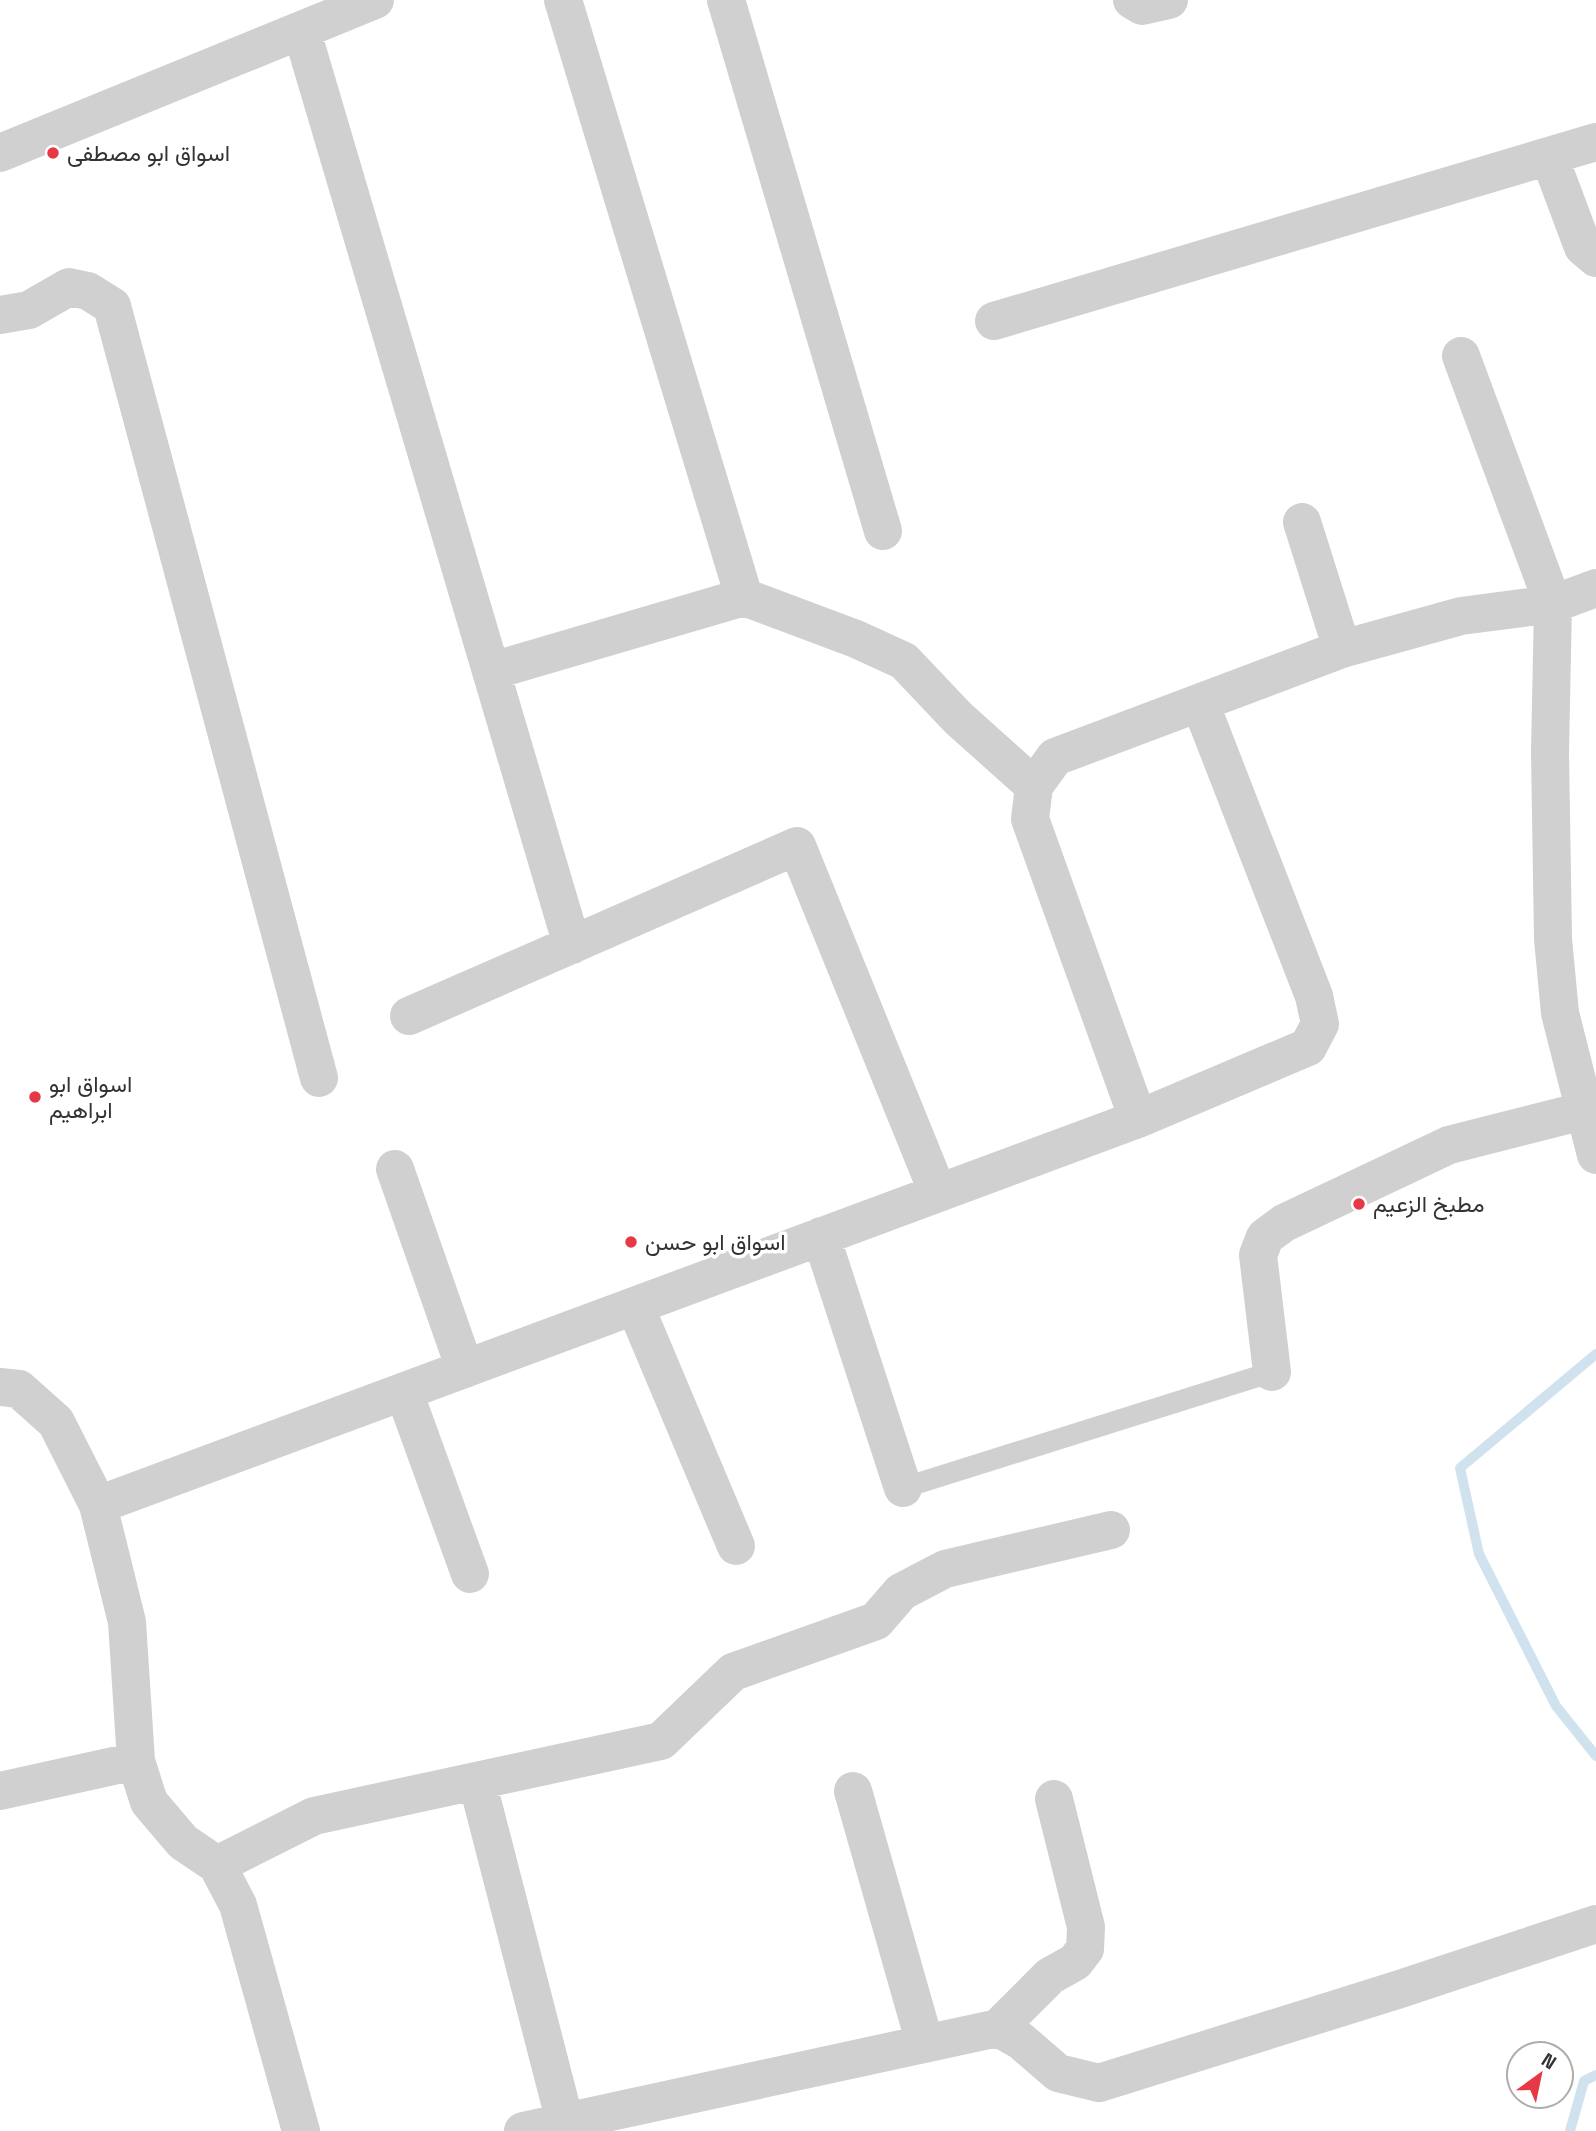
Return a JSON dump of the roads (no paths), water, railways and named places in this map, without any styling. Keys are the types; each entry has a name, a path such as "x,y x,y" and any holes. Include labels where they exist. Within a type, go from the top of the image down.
{"street":[{"path":"0,153 375,0"},
{"path":"563,0 744,597"},
{"path":"726,0 883,531"},
{"path":"1132,0 1142,6 1169,0"},
{"path":"302,32 572,945"},
{"path":"994,321 1596,142"},
{"path":"1549,156 1583,247 1596,258"},
{"path":"0,315 29,310 69,287 88,291 112,306 319,1078"},
{"path":"1461,356 1553,604 1550,823 1553,939 1560,1013 1596,1155"},
{"path":"1302,522 1342,649"},
{"path":"1138,1119 1030,819 1034,786 1055,757 1342,649 1461,616 1553,604 1596,589"},
{"path":"492,671 744,597 856,639 904,661 958,718 1034,786"},
{"path":"98,1505 1138,1119 1308,1047 1320,1024 1314,996 1200,702"},
{"path":"409,1016 797,846 938,1193"},
{"path":"1272,1372 1258,1255 1265,1237 1283,1223 1449,1144 1583,1111"},
{"path":"395,1168 465,1369"},
{"path":"821,1236 903,1488"},
{"path":"635,1306 736,1546"},
{"path":"0,1387 19,1389 56,1422 98,1505 127,1622 136,1761 149,1802 183,1842 217,1865 238,1905 301,2131"},
{"path":"404,1392 470,1574"},
{"path":"217,1865 314,1816 661,1741 733,1672 876,1621 901,1592 945,1569 1111,1530"},
{"path":"0,1791 136,1761"},
{"path":"477,1781 565,2122"},
{"path":"853,1791 925,2044"},
{"path":"523,2131 998,2028 1050,1976 1074,1962 1085,1949 1086,1927 1054,1799"},
{"path":"998,2028 1021,2041 1058,2073 1099,2083 1397,1990 1596,1924"}],"lane":[{"path":"903,1488 1272,1372"}],"waterway":[{"path":"1596,1354 1460,1468 1479,1554 1556,1706 1596,1756"},
{"path":"1570,2131 1584,2081 1596,2075"}],"place":[{"name":"اسواق ابو مصطفى","path":"53,153"},
{"name":"اسواق ابو ابراهيم","path":"35,1097"},
{"name":"مطبخ الزعيم","path":"1359,1204"},
{"name":"اسواق ابو حسن","path":"631,1242"}]}
